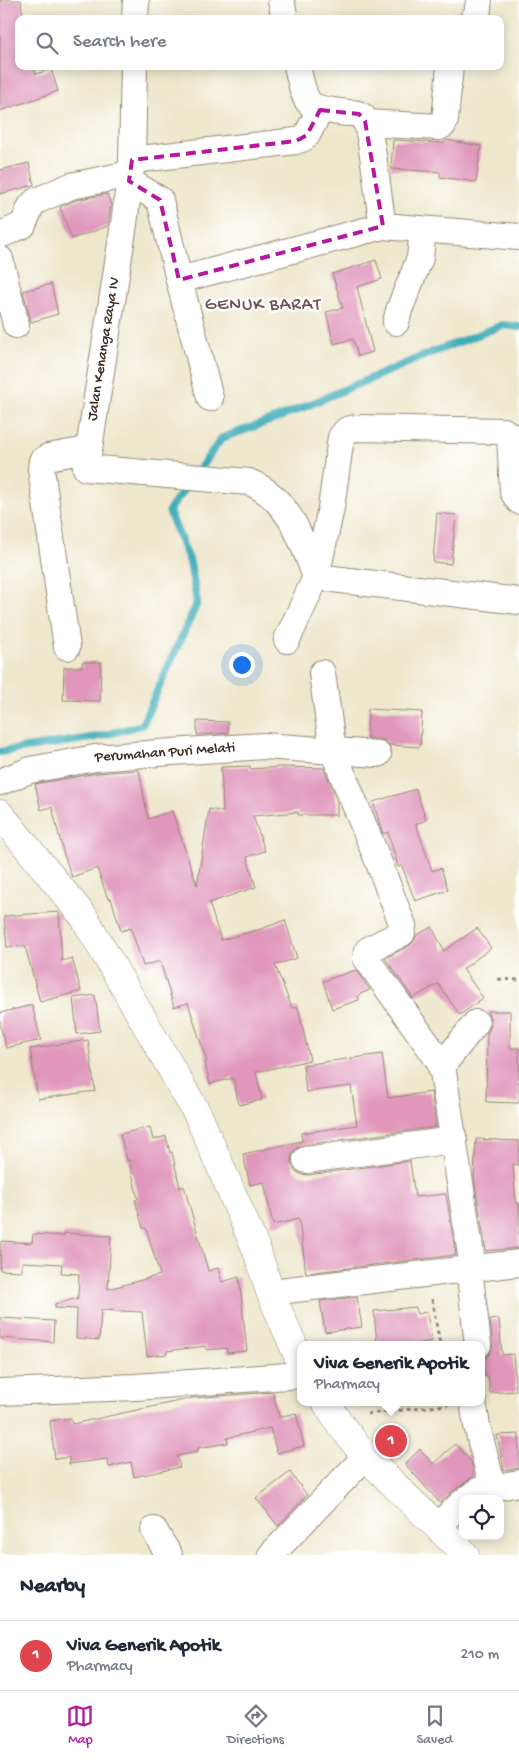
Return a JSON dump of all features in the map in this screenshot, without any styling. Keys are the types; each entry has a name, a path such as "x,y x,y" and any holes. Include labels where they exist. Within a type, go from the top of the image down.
{"street":[{"path":"135,15 136,0"},
{"path":"281,0 284,15"},
{"path":"477,15 479,0"},
{"name":"Jalan Kenanga Raya IV","path":"134,70 130,172 124,224 85,466 87,468 249,482 270,493 296,526 316,577"},
{"path":"298,70 304,98 310,104 320,110 359,114 366,123 383,226"},
{"path":"366,123 443,125 450,70"},
{"path":"0,235 22,225 31,206 36,201 72,186 130,172 304,138 320,110"},
{"path":"130,172 160,200 210,398"},
{"path":"179,280 383,226 519,237"},
{"path":"396,322 420,258 423,230"},
{"path":"0,259 16,325"},
{"path":"287,640 316,577 331,508 341,437 347,430 356,428 504,431 510,436 513,492 519,501"},
{"path":"67,647 41,469 44,458 87,450"},
{"path":"316,577 519,601"},
{"path":"322,674 334,750 403,926 402,933 368,950 366,954 369,962 441,1067 454,1140 471,1268 478,1341"},
{"name":"Perumahan Puri Melati","path":"0,782 30,770 95,758 264,746 378,754"},
{"path":"0,814 84,917 198,1115 257,1251 270,1292 297,1354"},
{"path":"441,1067 476,1023"},
{"path":"306,1160 454,1140"},
{"path":"270,1292 519,1263"},
{"path":"0,1392 136,1387 297,1375"},
{"path":"466,1406 477,1426 493,1488"},
{"path":"331,1410 366,1456 466,1555"},
{"path":"271,1555 366,1456"},
{"path":"472,1495 478,1491 519,1483"},
{"path":"437,1526 459,1506"},
{"path":"154,1530 169,1555"}],"path":[{"path":"498,979 519,980"},
{"path":"427,1273 439,1341"},
{"path":"331,1410 407,1406"}],"highlighted area":[{"path":"320,110 359,114 365,121 383,226 179,280 160,200 129,181 132,160 296,141 307,135"}],"building":[{"path":"0,0 21,0 23,15 15,15 15,70 35,70 36,74 51,70 58,91 0,111"},
{"path":"393,140 444,143 446,140 481,146 476,182 440,177 440,172 391,169"},
{"path":"29,163 34,185 0,194 0,170"},
{"path":"107,194 111,205 108,226 72,239 60,207 76,200"},
{"path":"376,260 382,279 357,287 373,352 358,356 353,339 334,344 326,312 343,308 332,274"},
{"path":"51,284 58,314 31,322 23,291"},
{"path":"437,513 456,515 451,564 433,562"},
{"path":"82,662 101,662 100,701 63,700 64,667 82,667"},
{"path":"368,709 422,712 420,747 390,745 380,739 367,738"},
{"path":"197,721 228,722 228,733 197,735"},
{"path":"250,766 250,769 281,767 324,768 337,801 337,815 298,815 298,812 253,816 265,851 247,857 256,887 209,903 221,940 285,920 297,958 275,965 292,1008 298,1007 310,1060 256,1072 262,1100 239,1105 233,1078 210,1084 205,1063 207,1062 188,1003 174,1007 160,961 143,966 131,928 121,931 111,898 108,899 97,868 72,877 63,852 52,807 41,810 35,784 97,773 139,770 148,819 172,811 197,885 209,809 223,812 221,767"},
{"path":"416,789 426,820 416,824 432,871 441,868 448,890 415,901 402,866 398,867 388,832 383,834 373,802"},
{"path":"59,912 62,961 72,958 81,991 40,1002 25,946 7,947 4,916"},
{"path":"432,927 444,951 477,928 491,948 463,969 483,998 460,1015 438,984 413,998 385,958 409,946 417,935"},
{"path":"356,970 370,990 358,995 359,1000 332,1009 323,981"},
{"path":"95,995 100,1031 77,1034 73,998"},
{"path":"32,1005 41,1040 6,1048 0,1024 0,1013"},
{"path":"487,1011 510,1011 510,1048 519,1048 519,1103 486,1102 487,1034 491,1025"},
{"path":"88,1040 95,1091 38,1099 30,1049"},
{"path":"382,1054 388,1098 431,1092 436,1127 304,1145 297,1148 292,1154 291,1162 294,1170 300,1174 308,1175 410,1161 415,1197 446,1194 456,1255 306,1273 299,1219 273,1225 264,1182 250,1185 243,1154 302,1141 301,1133 357,1125 351,1086 306,1092 303,1065"},
{"path":"150,1127 153,1140 166,1136 170,1153 172,1152 180,1188 184,1186 208,1271 218,1268 222,1282 239,1277 247,1351 227,1353 227,1348 207,1350 206,1346 167,1351 167,1354 147,1356 142,1312 101,1310 99,1340 76,1338 77,1309 55,1308 55,1304 78,1298 79,1274 61,1273 62,1264 22,1262 22,1271 0,1270 1,1241 32,1243 33,1234 63,1236 64,1233 111,1236 108,1289 160,1275 146,1228 143,1228 135,1200 138,1199 129,1160 127,1160 120,1134"},
{"path":"476,1139 519,1141 519,1165 513,1164 516,1203 519,1203 519,1248 486,1251 474,1178"},
{"path":"357,1297 362,1327 325,1332 320,1301"},
{"path":"416,1307 417,1314 427,1312 432,1341 377,1341 374,1311"},
{"path":"0,1318 54,1321 53,1342 0,1338"},
{"path":"499,1319 502,1355 513,1354 516,1391 490,1393 488,1376 485,1376 485,1358 492,1350 493,1343 490,1320"},
{"path":"273,1392 279,1417 296,1413 304,1446 277,1453 270,1428 227,1438 228,1443 198,1448 198,1452 177,1456 180,1467 134,1477 131,1462 109,1467 107,1459 69,1464 69,1457 55,1459 50,1421 71,1418 72,1424 193,1398"},
{"path":"519,1434 519,1468 504,1470 497,1435"},
{"path":"455,1444 471,1461 474,1476 440,1503 405,1464 420,1449 433,1464"},
{"path":"290,1472 307,1495 278,1526 256,1498"}],"waterway":[{"path":"197,472 222,438 278,418 428,354 503,325 519,327"},
{"path":"0,752 97,737 142,725 197,603 190,562 169,511 189,483"}],"place":[{"name":"Viva Generik Apotik","path":"391,1441"}],"district":[{"name":"GENUK BARAT","path":"263,305"}]}
